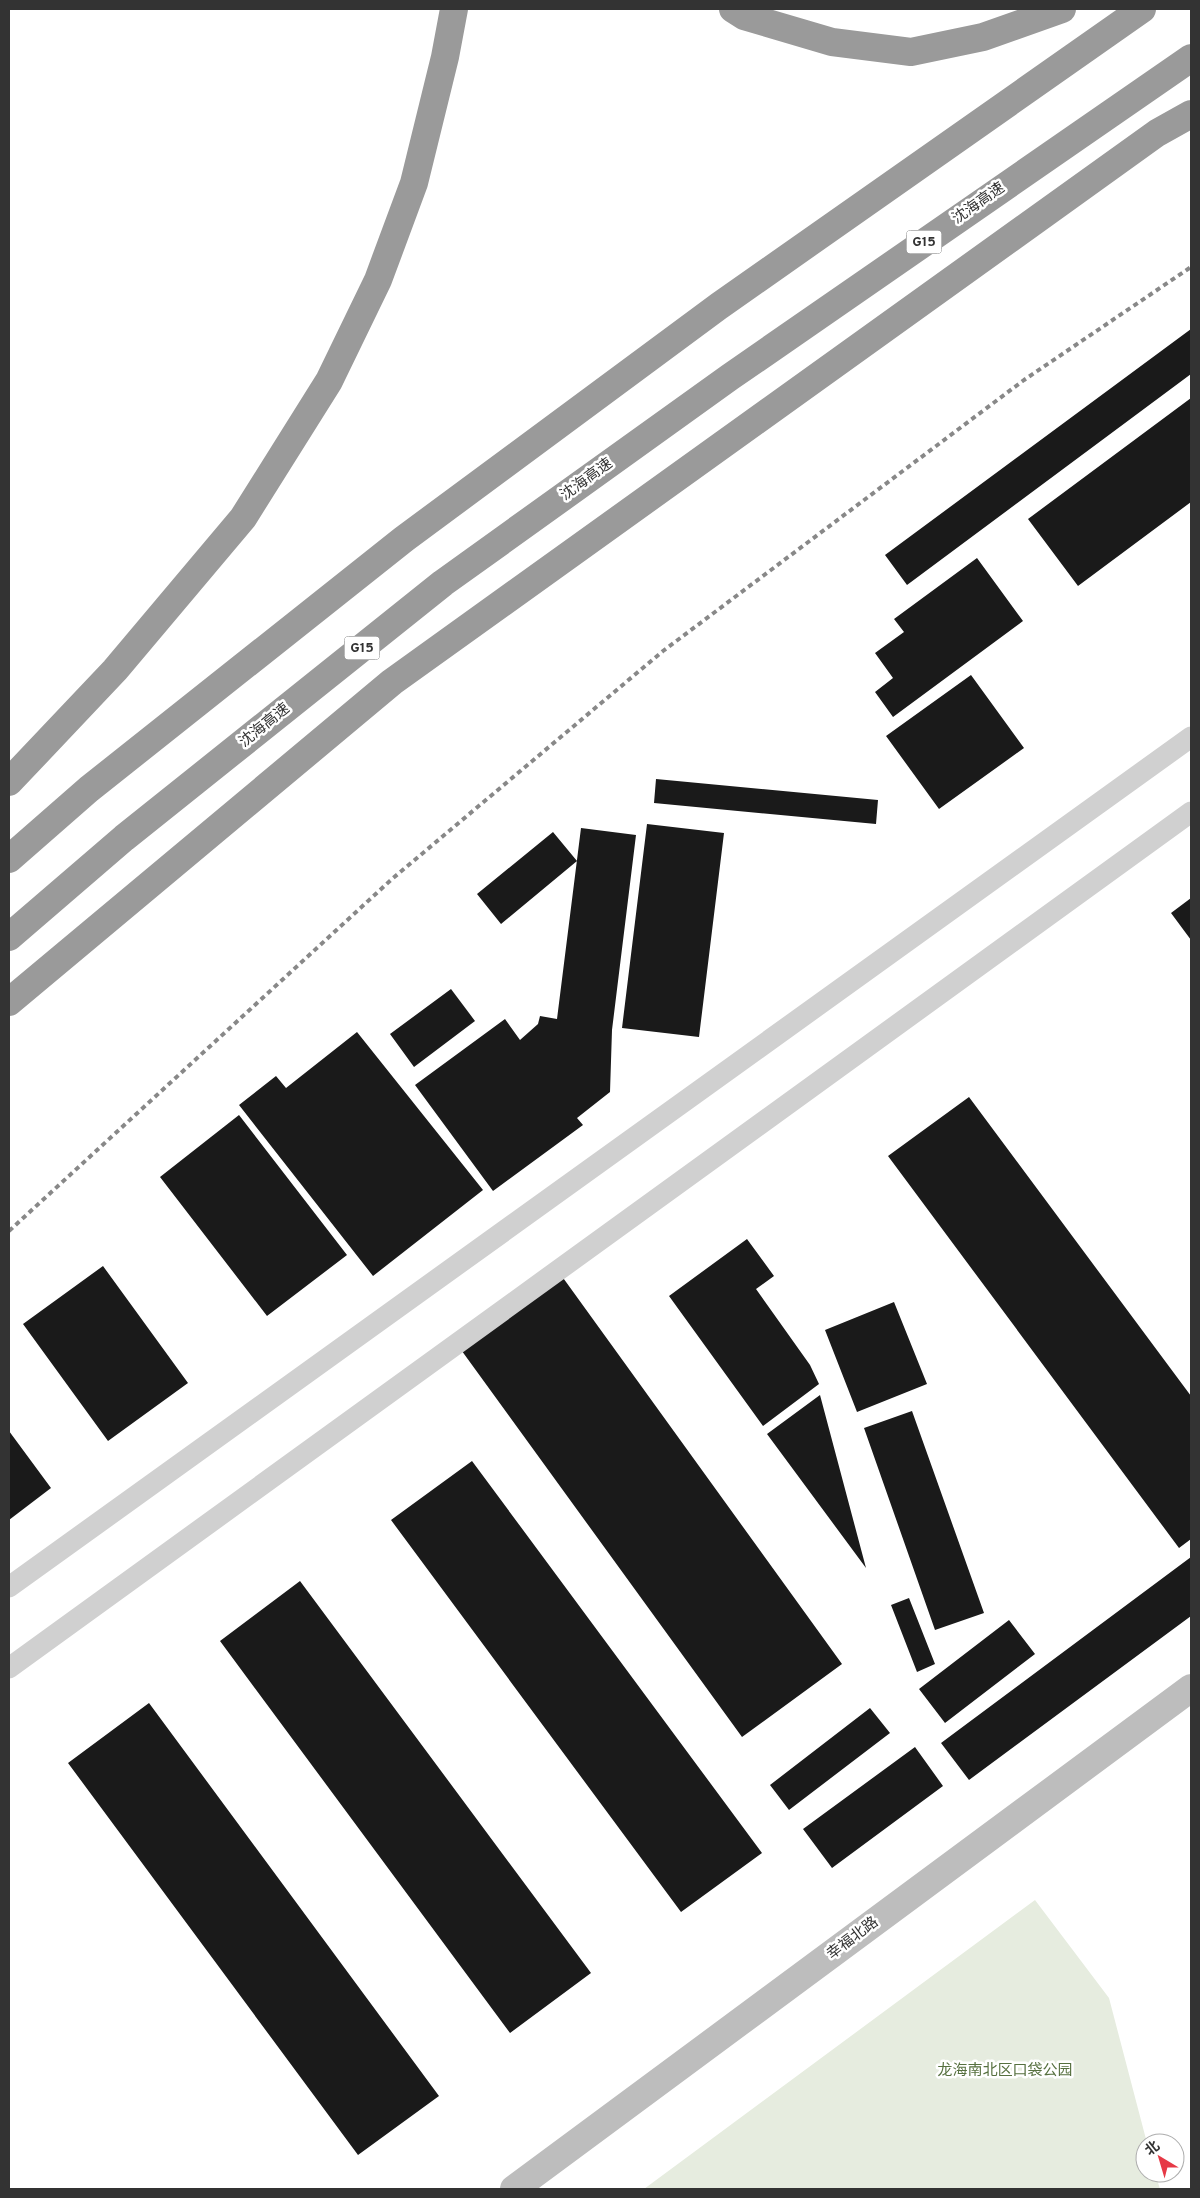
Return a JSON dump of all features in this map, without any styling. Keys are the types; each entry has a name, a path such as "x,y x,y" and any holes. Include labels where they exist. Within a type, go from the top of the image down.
{"highway":[{"path":"9,782 115,670 243,518 329,381 378,280 414,183 445,57 454,9"},
{"path":"733,9 744,16 832,42 911,52 983,37 1062,9"},
{"path":"9,859 89,789 404,539 719,306 1142,9"},
{"name":"沈海高速","path":"9,937 124,838 443,583 730,377 1191,58"},
{"path":"9,1002 392,682 746,430 1157,133 1191,114"}],"main road":[{"name":"幸福北路","path":"514,2189 1191,1688"}],"lane":[{"path":"9,1587 1191,737"},
{"path":"9,1668 1191,812"}],"green space":[{"name":"龙海南北区口袋公园","path":"1035,1900 1109,1998 1144,2133 1135,2133 1135,2183 1158,2183 1160,2189 644,2189"}],"building":[{"path":"1191,329 1191,374 907,585 885,555"},
{"path":"1191,398 1191,502 1078,586 1028,519"},
{"path":"977,558 1023,621 893,717 875,692 893,678 875,653 904,632 894,619"},
{"path":"971,675 1024,748 939,809 886,736"},
{"path":"656,779 878,800 876,824 654,803"},
{"path":"647,824 724,833 699,1037 622,1028"},
{"path":"581,828 636,835 612,1030 610,1092 577,1118 583,1125 493,1191 415,1085 505,1019 520,1040 538,1024 540,1016 557,1019"},
{"path":"553,832 577,861 501,924 477,894"},
{"path":"1191,898 1191,940 1171,913"},
{"path":"451,989 475,1021 414,1067 390,1034"},
{"path":"357,1032 483,1190 373,1276 239,1105 276,1076 286,1088"},
{"path":"969,1097 1191,1396 1191,1539 1179,1548 888,1156"},
{"path":"239,1115 347,1255 267,1316 160,1177"},
{"path":"747,1239 774,1276 756,1289 810,1365 819,1384 763,1426 669,1296"},
{"path":"103,1266 188,1383 108,1441 23,1324"},
{"path":"561,1275 842,1664 742,1737 459,1347"},
{"path":"894,1302 927,1384 857,1412 825,1330"},
{"path":"820,1395 866,1568 767,1434"},
{"path":"912,1411 984,1613 935,1630 864,1428"},
{"path":"9,1431 51,1488 9,1520"},
{"path":"472,1461 762,1853 681,1912 391,1520"},
{"path":"1191,1557 1191,1616 969,1780 941,1743"},
{"path":"300,1581 591,1973 510,2033 220,1641"},
{"path":"909,1598 935,1664 917,1672 891,1605"},
{"path":"1009,1620 1035,1654 945,1723 919,1689"},
{"path":"149,1703 439,2096 358,2155 68,1763"},
{"path":"870,1708 890,1733 789,1810 770,1785"},
{"path":"915,1747 943,1786 832,1868 803,1829"}],"railway":[{"path":"9,1231 392,879 663,651 1024,380 1191,267"}]}
